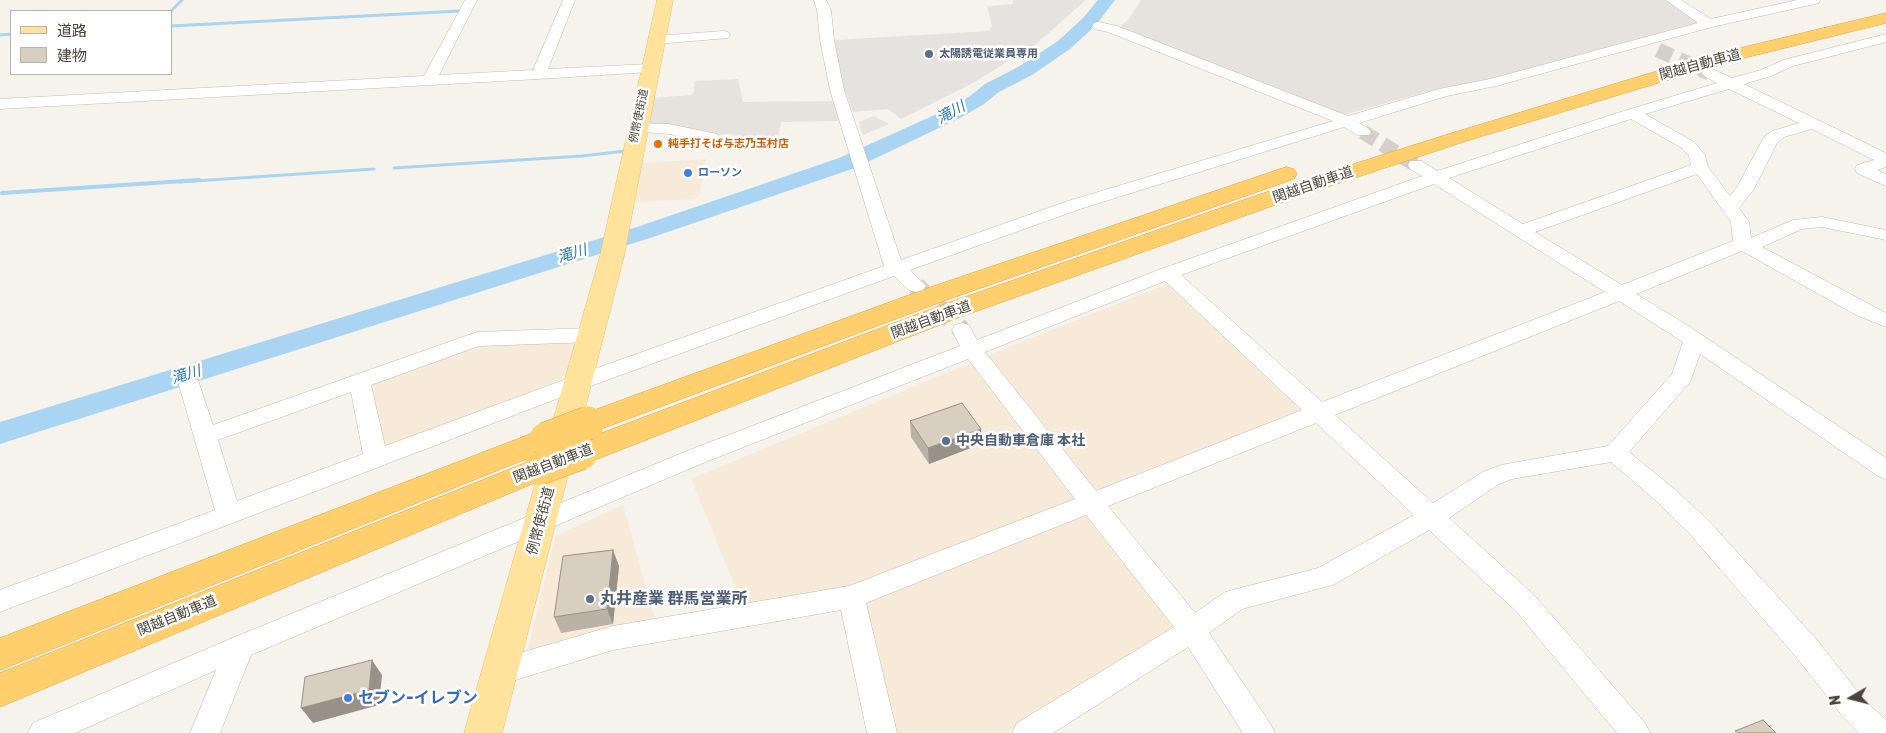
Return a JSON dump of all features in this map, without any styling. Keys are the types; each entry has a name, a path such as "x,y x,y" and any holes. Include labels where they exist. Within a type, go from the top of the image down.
{"highway":[{"name":"関越自動車道","path":"0,690 543,454 588,423 949,290 1138,223 1439,125 1724,43 1886,5"},
{"name":"関越自動車道","path":"0,654 84,619 543,454 581,453 952,311 1304,187 1459,136 1651,78 1742,53 1886,18"},
{"path":"0,647 84,619"}],"main road":[{"name":"例幣使街道","path":"483,733 541,523 614,242 636,128 664,0"}],"street":[{"path":"429,80 470,0"},
{"path":"538,75 569,0"},
{"path":"820,0 824,10 826,40 836,88 893,265 916,286"},
{"path":"1672,0 1709,24"},
{"path":"0,601 577,383 898,270 1074,205 1444,92 1498,81 1709,24 1814,0"},
{"path":"1099,26 1112,29 1344,121 1363,132"},
{"path":"656,40 723,35"},
{"path":"43,733 240,647 541,523 967,340 1168,273 1436,177 1632,112 1766,73 1788,64 1886,38"},
{"path":"1640,42 1658,50"},
{"path":"0,104 650,68"},
{"path":"1709,73 1886,160"},
{"path":"1632,112 1688,145 1698,155 1700,167 1740,222 1746,245 1863,312 1886,321"},
{"path":"1730,207 1745,190 1770,140 1778,134 1813,124"},
{"path":"636,128 669,130 712,137"},
{"path":"1886,160 1863,169 1886,181"},
{"path":"1416,165 1694,340 1886,470"},
{"path":"1520,231 1700,167"},
{"path":"499,672 613,638 851,597 1619,292 1799,224 1822,222 1886,235"},
{"path":"1168,273 1526,603 1635,733"},
{"path":"205,436 477,339 591,335"},
{"path":"967,340 1091,503 1192,630 1260,733"},
{"path":"1027,733 1192,630 1234,600 1324,577 1433,516 1490,478 1509,471 1615,454 1682,377 1694,340"},
{"path":"359,381 376,459"},
{"path":"190,386 229,514"},
{"path":"1615,454 1663,493 1698,526 1807,649 1854,709 1879,733"},
{"path":"851,597 882,733"},
{"path":"205,733 240,647"}],"shaded area":[{"name":"太陽誘電従業員専用","path":"1013,0 1086,0 1036,44 973,83 901,119 888,109 853,112 843,85 834,40 989,31 992,26 987,6 1013,4"},
{"path":"1141,0 1666,0 1700,22 1493,78 1433,90 1343,115 1122,30 1120,27 1129,19"},
{"path":"738,79 743,102 836,101 840,121 781,122 776,148 731,134 712,135 646,126 652,98 691,95 694,92 695,81"},
{"path":"874,116 889,124 863,135 859,122"},
{"path":"706,159 699,196 694,199 635,202 642,163"},
{"path":"1170,283 1306,410 1098,493 985,359 991,354"},
{"path":"578,338 569,369 562,379 382,449 369,380 477,341"},
{"path":"968,364 974,366 1079,497 851,590 743,606 691,479"},
{"path":"623,505 656,623 531,651 528,649 555,536"},
{"path":"1082,515 1097,519 1177,627 1005,733 890,733 865,601"}],"building":[{"path":"962,403 981,429 928,448 910,421"},
{"path":"613,550 607,609 554,617 563,556"},
{"path":"372,660 369,690 301,708 305,677"},
{"path":"1763,720 1776,733 1738,733 1735,731"}],"waterway":[{"path":"172,10 182,0"},
{"name":"滝川","path":"0,433 645,232 847,163 955,113 977,100 992,88 1025,71 1064,45 1090,21 1107,0"},
{"path":"172,26 460,11"},
{"path":"0,35 10,34"},
{"path":"394,168 582,156 625,151 626,148"},
{"path":"180,182 374,169"},
{"path":"2,193 199,180"}],"tunnel":[{"path":"1658,50 1709,73"},
{"path":"1363,132 1416,165"},
{"path":"916,286 962,330"}],"place":[{"name":"太陽誘電従業員専用","path":"929,54"},
{"name":"純手打そば与志乃玉村店","path":"658,144"},
{"name":"ローソン","path":"688,173"},
{"name":"中央自動車倉庫 本社","path":"946,441"},
{"name":"丸井産業 群馬営業所","path":"590,599"},
{"name":"セブン-イレブン","path":"348,698"}]}
